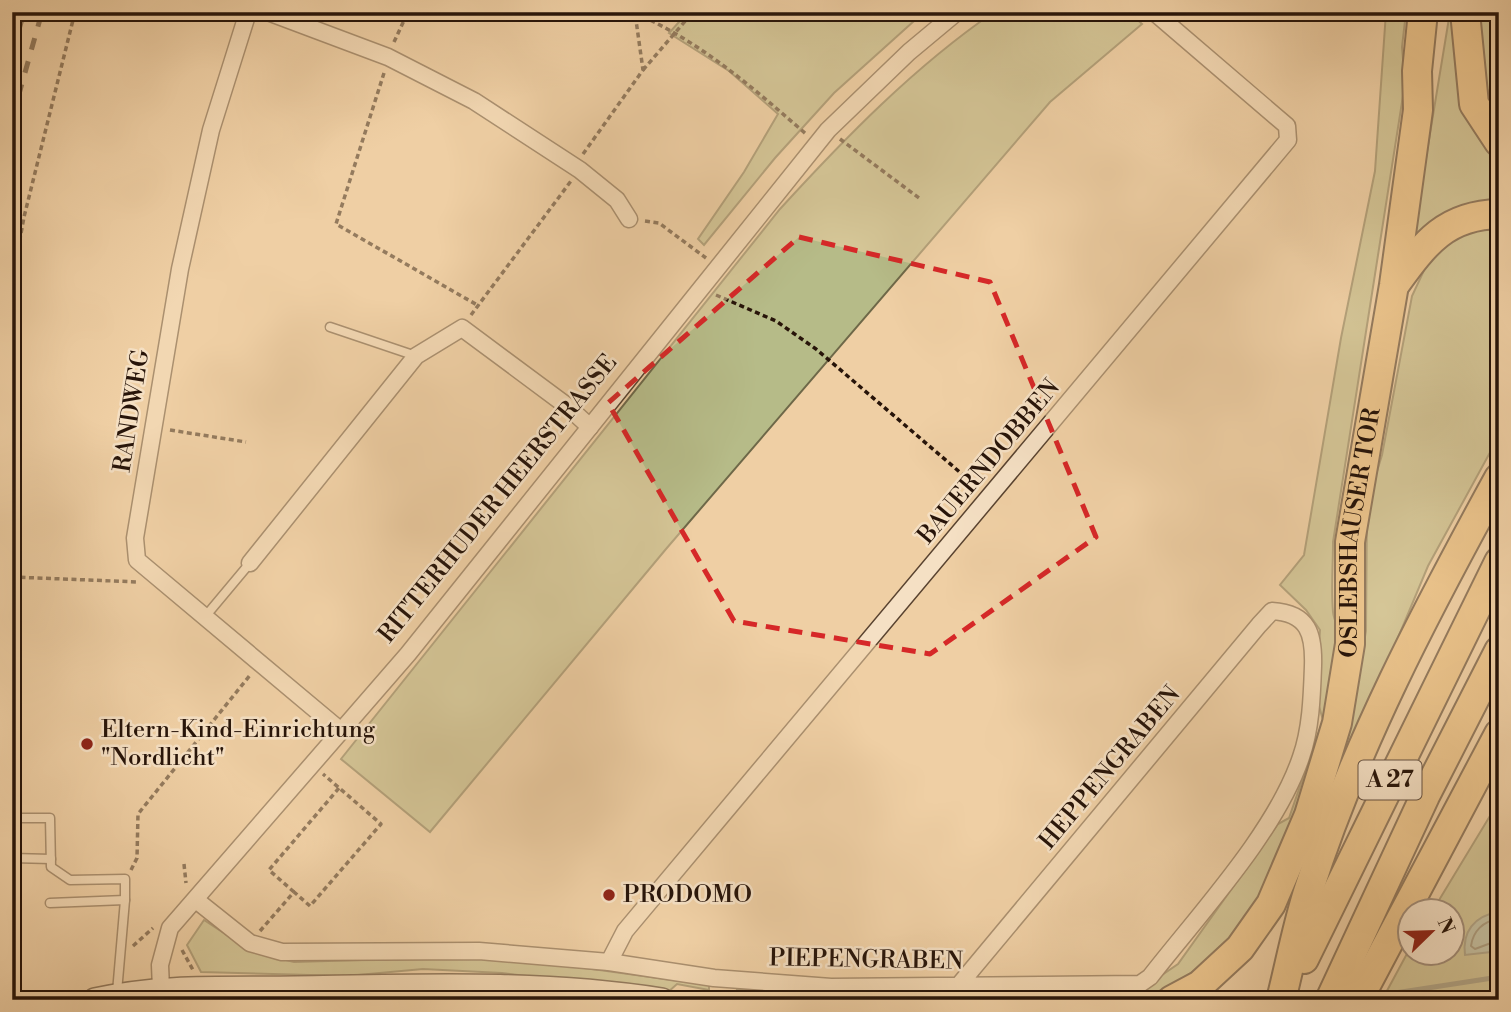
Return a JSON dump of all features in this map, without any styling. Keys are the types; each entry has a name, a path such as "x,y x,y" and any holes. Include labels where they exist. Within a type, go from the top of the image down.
{"highway":[{"name":"OSLEBSHAUSER TOR","path":"1172,1000 1200,985 1240,948 1271,904 1309,815 1342,698 1350,644 1350,542 1394,285 1418,110 1423,12"},
{"path":"1418,110 1431,76 1441,12"},
{"path":"1465,12 1474,104 1499,142"},
{"path":"1394,285 1443,228 1464,217 1499,214"},
{"path":"1283,1000 1308,892 1381,706 1445,576 1499,478"},
{"name":"A 27","path":"1283,1000 1499,562"},
{"name":"A 27","path":"1330,1000 1425,796 1499,651"},
{"path":"1358,1000 1499,734"}],"main road":[{"path":"106,997 161,989 239,994 494,992 532,989 624,994 662,1000"},
{"path":"532,989 571,1000"}],"street":[{"name":"RANDWEG","path":"248,12 211,130 180,268 151,427 135,538 137,560 341,731"},
{"path":"268,12 388,57 474,101 577,168 617,200 629,219"},
{"name":"RITTERHUDER HEERSTRASSE","path":"161,989 159,965 170,928 408,654 828,130 909,52 957,12"},
{"name":"BAUERNDOBBEN","path":"609,962 625,931 1289,140 1287,126 1154,12"},
{"path":"250,563 416,356 462,328 567,406 590,427"},
{"name":"HEPPENGRABEN","path":"959,985 1272,611 1289,612 1306,626"},
{"name":"PIEPENGRABEN","path":"195,900 250,943 282,952 479,951 609,962 714,978 831,987 1129,986 1150,977 1275,810 1302,756 1312,696 1313,640 1306,626"}],"lane":[{"path":"330,327 416,356"},
{"path":"204,618 250,563"},
{"path":"12,818 50,818 51,867 70,880 125,879 125,900 106,997"},
{"path":"12,858 51,859"},
{"path":"50,902 125,900"}],"path":[{"path":"12,284 24,217 75,12"},
{"path":"408,12 388,57 371,120 336,224 479,306"},
{"path":"462,328 577,168 643,70 693,12"},
{"path":"634,13 675,31 731,69 817,144"},
{"path":"634,13 643,70"},
{"path":"828,130 919,198"},
{"path":"629,219 659,223 718,268"},
{"path":"701,289 776,321 816,349 989,497"},
{"path":"151,427 246,442"},
{"path":"12,577 162,583"},
{"path":"125,879 137,858 138,814 259,664"},
{"path":"312,765 339,788 381,824 310,906 269,870 339,788"},
{"path":"250,943 294,892"},
{"path":"181,942 182,953 194,970"}],"highlighted area":[{"path":"799,237 990,282 1096,537 930,654 734,621 608,403"}],"green space":[{"path":"688,12 924,12 834,93 775,158 704,245 698,239 744,172 778,114 729,71 669,33"},
{"path":"994,12 1129,12 1142,24 1050,102 666,549 430,832 341,759 780,209 881,104 936,56"},
{"path":"1386,12 1406,12 1402,47 1405,83 1333,542 1333,612 1341,642 1338,673 1319,748 1291,830 1258,900 1231,939 1208,961 1168,987 1139,1000 987,1000 1137,992 1178,964 1278,824 1289,818 1323,720 1316,696 1320,630 1306,610 1280,585 1304,555 1341,338 1375,171"},
{"path":"1450,12 1457,12 1483,140 1499,156 1499,206 1410,255"},
{"path":"1479,12 1499,12 1499,109 1487,89"},
{"path":"1499,229 1499,436 1428,566 1325,812 1351,719 1366,631 1367,504 1382,455 1412,296 1426,266 1449,241 1474,230"},
{"path":"1499,801 1499,913 1491,952 1499,945 1499,1000 1382,1000 1400,967 1466,967 1466,897 1441,897"},
{"path":"204,920 253,952 294,962 465,957 548,963 709,985 709,990 677,984 667,993 502,973 423,969 347,976 201,972 187,945"},
{"path":"737,989 824,996 950,995 987,1000 709,1000 682,996 683,992 736,998"}],"water":[{"path":"1498,912 1499,945 1491,952 1466,955 1466,939 1471,926"}],"waterway":[{"path":"1382,995 1499,977"}],"railway":[{"path":"12,54 24,12"},
{"path":"12,119 42,12"}],"place":[{"name":"Eltern-Kind-Einrichtung \"Nordlicht\"","path":"87,744"},
{"name":"PRODOMO","path":"609,895"}]}
